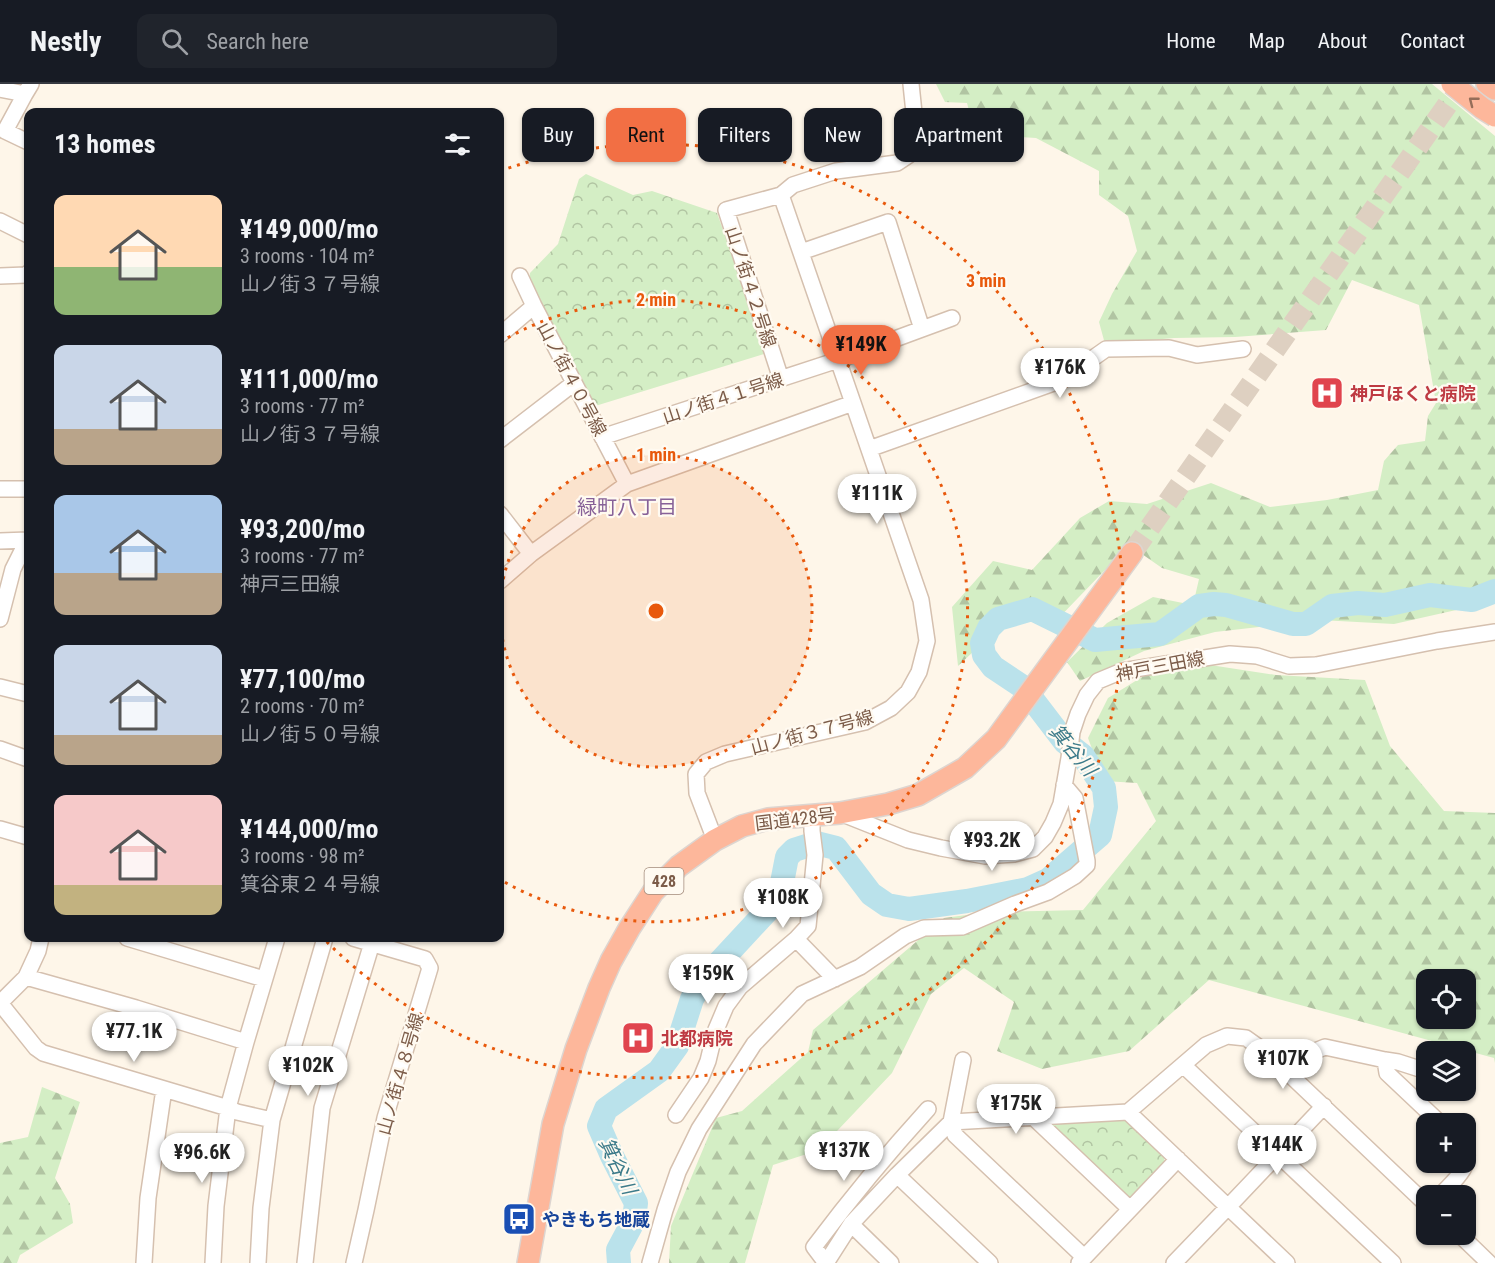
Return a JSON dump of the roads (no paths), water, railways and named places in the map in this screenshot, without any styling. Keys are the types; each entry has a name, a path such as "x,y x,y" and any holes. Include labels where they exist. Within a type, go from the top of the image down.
{"highway":[{"path":"1452,84 1495,116"},
{"path":"1487,84 1495,89"},
{"name":"国道428号","path":"528,1263 552,1124 576,1049 611,961 652,892 679,866 715,840 742,826 768,819 812,824 840,813 888,804 918,795 965,768 996,739 1132,553"}],"street":[{"path":"838,360 781,195 793,185 836,171 897,163 909,155 916,132 911,84"},
{"path":"0,89 28,89 3,135 24,141"},
{"name":"山ノ街４２号線","path":"781,195 726,210 781,379"},
{"path":"0,221 24,233"},
{"path":"801,252 888,222 922,329"},
{"path":"0,276 24,275"},
{"name":"山ノ街４０号線","path":"520,276 627,484"},
{"name":"山ノ街４０号線","path":"504,332 534,306"},
{"name":"山ノ街４１号線","path":"602,438 838,360 952,318"},
{"path":"869,449 1062,380 1106,350 1169,348 1197,355 1243,349"},
{"name":"山ノ街３７号線","path":"715,840 697,793 696,774 706,762 725,754 865,722 891,708 908,692 920,672 927,641 921,600 838,360"},
{"path":"504,437 574,382"},
{"path":"504,578 531,554 627,484 853,403"},
{"path":"0,489 24,489"},
{"path":"504,519 531,554"},
{"path":"0,541 24,539"},
{"path":"0,619 2,602 13,569 23,562"},
{"name":"神戸三田線","path":"840,813 908,840 941,848 985,856 1014,854 1033,849 1045,837 1061,804 1072,732 1087,695 1098,681 1122,671 1230,654 1257,656 1289,666 1316,665 1495,632"},
{"path":"0,687 24,693"},
{"path":"0,749 24,758"},
{"path":"650,1263 678,1172 699,1129 754,1044 802,994 860,967 904,936 924,928 962,927 1048,892 1075,876 1086,865 1076,798 1064,784"},
{"path":"676,1115 708,1061 715,1032 726,1006 740,987 808,926 815,855 812,824"},
{"path":"0,829 24,836"},
{"path":"796,939 835,979"},
{"path":"40,942 26,976 0,1003 36,1048 43,1053 237,1112 272,1120"},
{"path":"140,942 264,979"},
{"path":"213,1263 216,1206 228,1108 276,942"},
{"path":"258,1263 261,1208 272,1120 324,942"},
{"name":"山ノ街４８号線","path":"354,1263 385,1118 430,968 425,959 368,942"},
{"path":"305,1263 322,1108 372,943"},
{"path":"26,976 246,1042"},
{"path":"928,1109 814,1247 826,1263 851,1224 951,1122 1128,1112 1206,1045 1227,1036 1246,1038 1267,1053 1416,1194"},
{"path":"1281,1065 1325,1047 1416,1068"},
{"path":"963,1060 951,1122 955,1135 1081,1260 1178,1159"},
{"path":"1385,1060 1387,1073 1429,1113"},
{"path":"1183,1065 1393,1263"},
{"path":"144,1263 148,1198 164,1089"},
{"path":"1174,1263 1324,1106"},
{"path":"1128,1112 1281,1261"},
{"path":"1033,1117 1130,1209"},
{"path":"1450,1185 1461,1173"},
{"path":"897,1175 990,1263"},
{"path":"851,1224 891,1263"},
{"path":"1470,1245 1489,1263"}],"waterway":[{"name":"箕谷川","path":"619,1263 618,1250 634,1220 636,1203 599,1126 606,1109 659,1071 677,1046 692,999 703,980 779,898 787,857 794,850 816,843 836,848 871,894 887,905 909,909 1028,889 1048,880 1100,835 1106,807 1104,788 1083,756 1065,742 1023,687 993,667 984,655 982,643 989,628 998,619 1032,609 1095,640 1160,634 1199,606 1214,604 1226,605 1293,624 1306,624 1332,606 1358,603 1385,605 1430,595 1472,600 1495,591"}],"tunnel":[{"path":"1132,553 1462,84"}],"place":[{"name":"神戸ほくと病院","path":"1327,393"},
{"name":"北都病院","path":"638,1038"},
{"name":"やきもち地蔵","path":"519,1219"}],"district":[{"name":"緑町八丁目","path":"627,507"}]}
